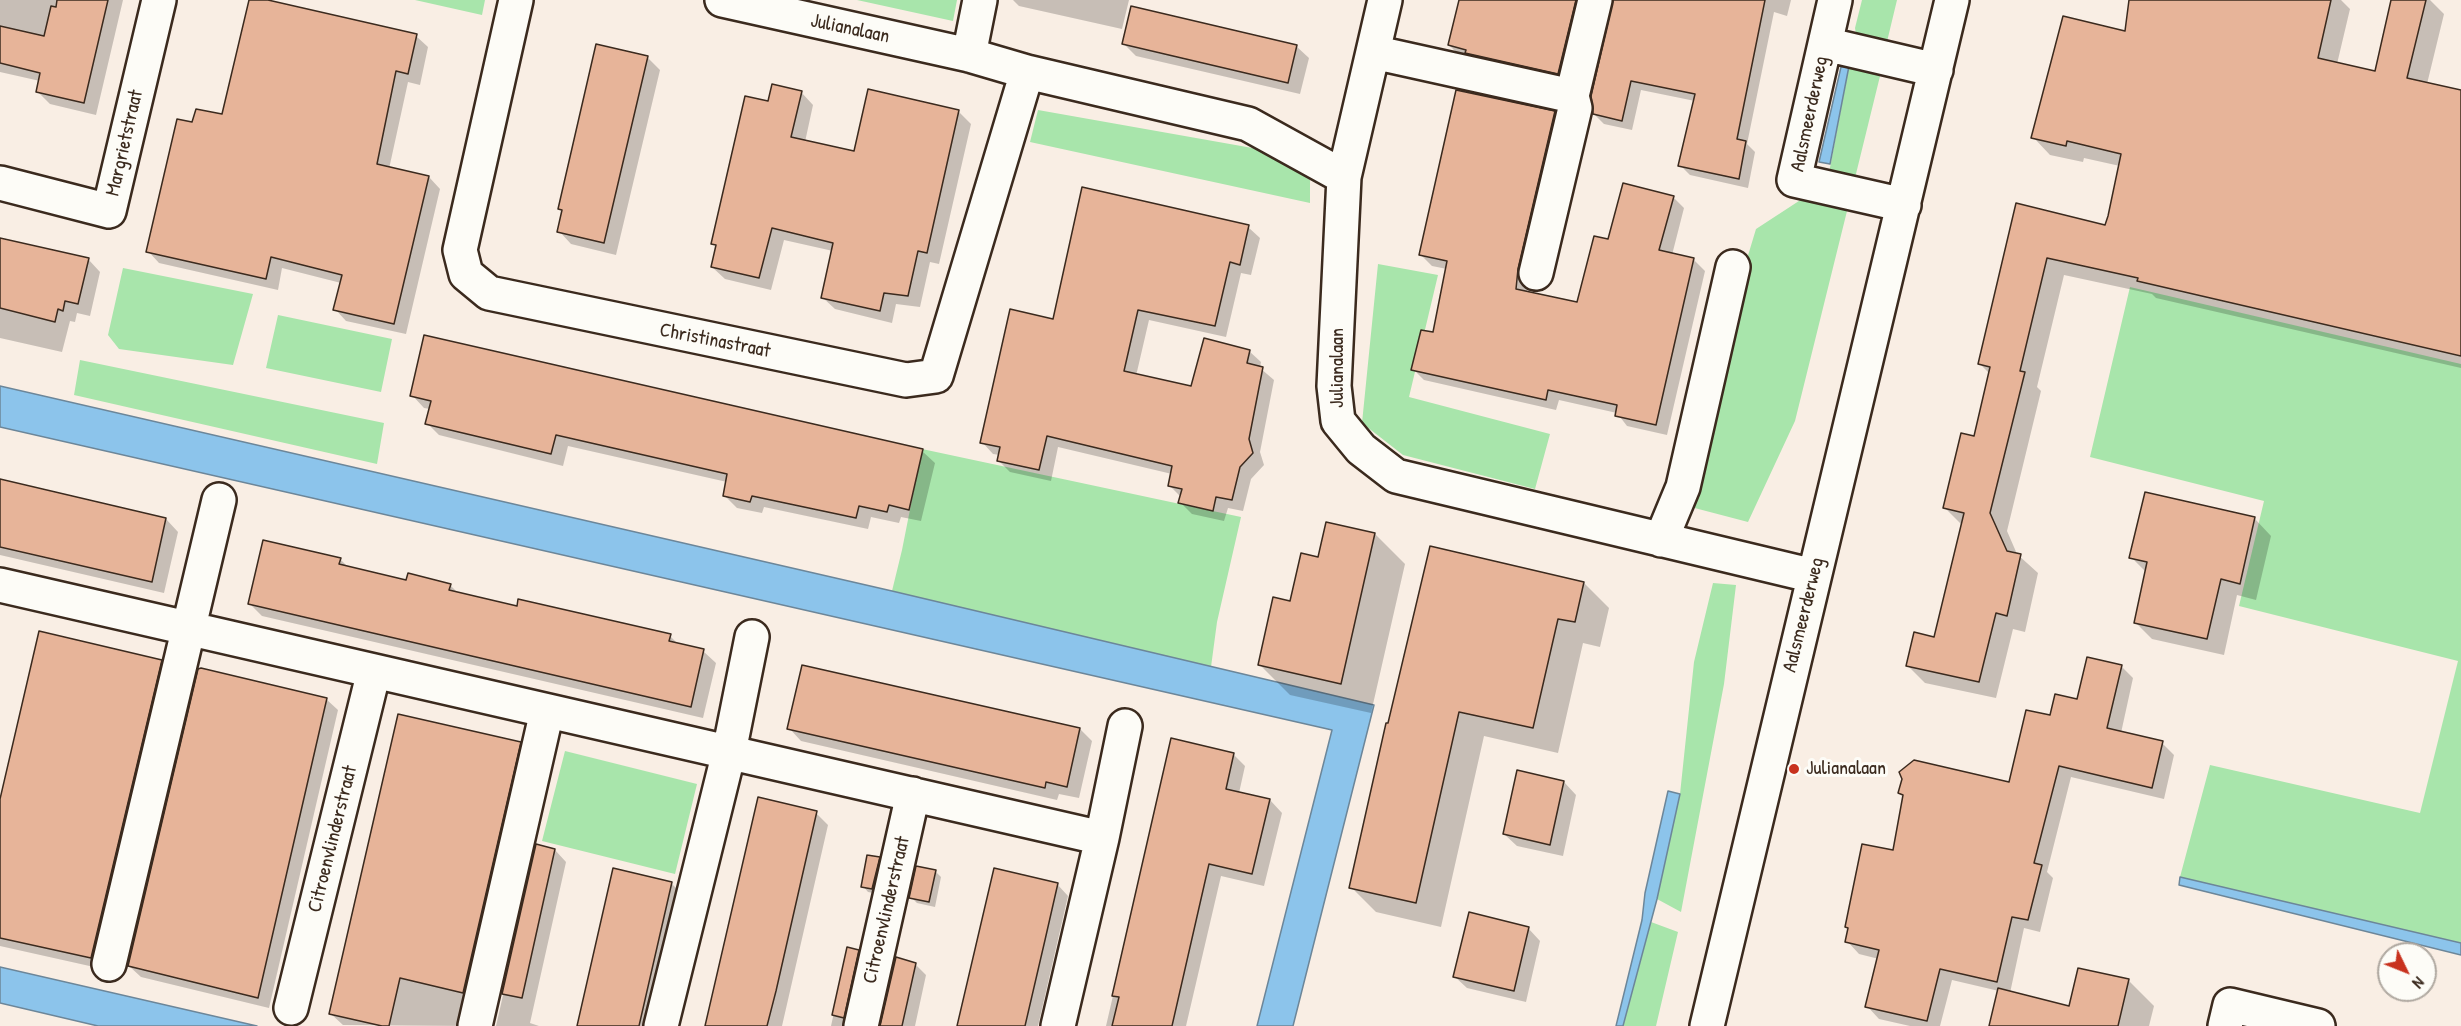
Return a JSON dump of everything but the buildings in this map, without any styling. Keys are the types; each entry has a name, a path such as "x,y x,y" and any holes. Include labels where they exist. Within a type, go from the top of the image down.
{"street":[{"name":"Margrietstraat","path":"0,183 109,212 159,0"},
{"name":"Christinastraat","path":"516,0 460,250 466,274 489,293 906,380 936,376 1026,72"},
{"path":"969,55 980,0"},
{"name":"Julianalaan","path":"1385,0 1344,177 1334,386 1338,421 1361,449 1396,476 1814,576"},
{"path":"1536,273 1575,108 1572,96 1595,0"},
{"name":"Aalsmeerderweg","path":"1835,0 1794,180 1904,205"},
{"name":"Aalsmeerderweg","path":"1707,1026 1952,0"},
{"name":"Julianalaan","path":"729,1 969,55 1026,72 1248,124 1344,177"},
{"name":"Aalsmeerderweg","path":"1825,44 1936,70"},
{"path":"1373,52 1572,96"},
{"path":"1661,540 1683,487 1733,267"},
{"path":"109,964 219,500"},
{"path":"1,588 189,628 1102,838"},
{"path":"661,1026 729,752 752,637"},
{"name":"Citroenvlinderstraat","path":"291,1008 374,671"},
{"path":"475,1026 547,711"},
{"path":"1058,1026 1102,838 1125,726"},
{"name":"Citroenvlinderstraat","path":"861,1026 914,794"},
{"path":"2225,1026 2230,1005 2318,1026"}],"green space":[{"path":"415,0 485,0 482,15"},
{"path":"857,0 957,0 953,21"},
{"path":"1862,0 1897,0 1885,50 1857,40 1855,28"},
{"path":"1849,66 1882,68 1854,182 1829,173"},
{"path":"1038,110 1275,152 1310,180 1310,203 1030,142"},
{"path":"1802,199 1848,207 1795,421 1748,522 1687,506 1727,325 1756,229"},
{"path":"1378,264 1438,275 1409,397 1550,434 1535,489 1403,455 1362,423"},
{"path":"123,268 253,294 233,365 119,349 108,335"},
{"path":"2130,287 2461,364 2461,943 2180,877 2210,765 2420,813 2458,661 2239,606 2264,501 2090,457"},
{"path":"278,315 392,339 381,392 266,368"},
{"path":"80,360 384,423 377,464 74,395"},
{"path":"922,449 1241,517 1217,622 1211,667 892,591"},
{"path":"1713,583 1736,585 1724,684 1681,912 1657,899 1680,794 1694,662"},
{"path":"565,751 697,784 675,874 542,841"},
{"path":"1651,922 1678,932 1656,1026 1623,1026"}],"water":[{"path":"1849,66 1830,164 1819,162 1841,67"},
{"path":"0,386 892,591 1374,705 1293,1026 1257,1026 1332,730 0,427"},
{"path":"1668,791 1680,794 1657,899 1623,1026 1616,1026 1642,920 1645,893"},
{"path":"2180,877 2461,943 2461,955 2437,949 2437,942 2409,942 2179,885"},
{"path":"0,967 257,1026 98,1026 0,1003"}],"place":[{"name":"Julianalaan","path":"1794,769"}]}
